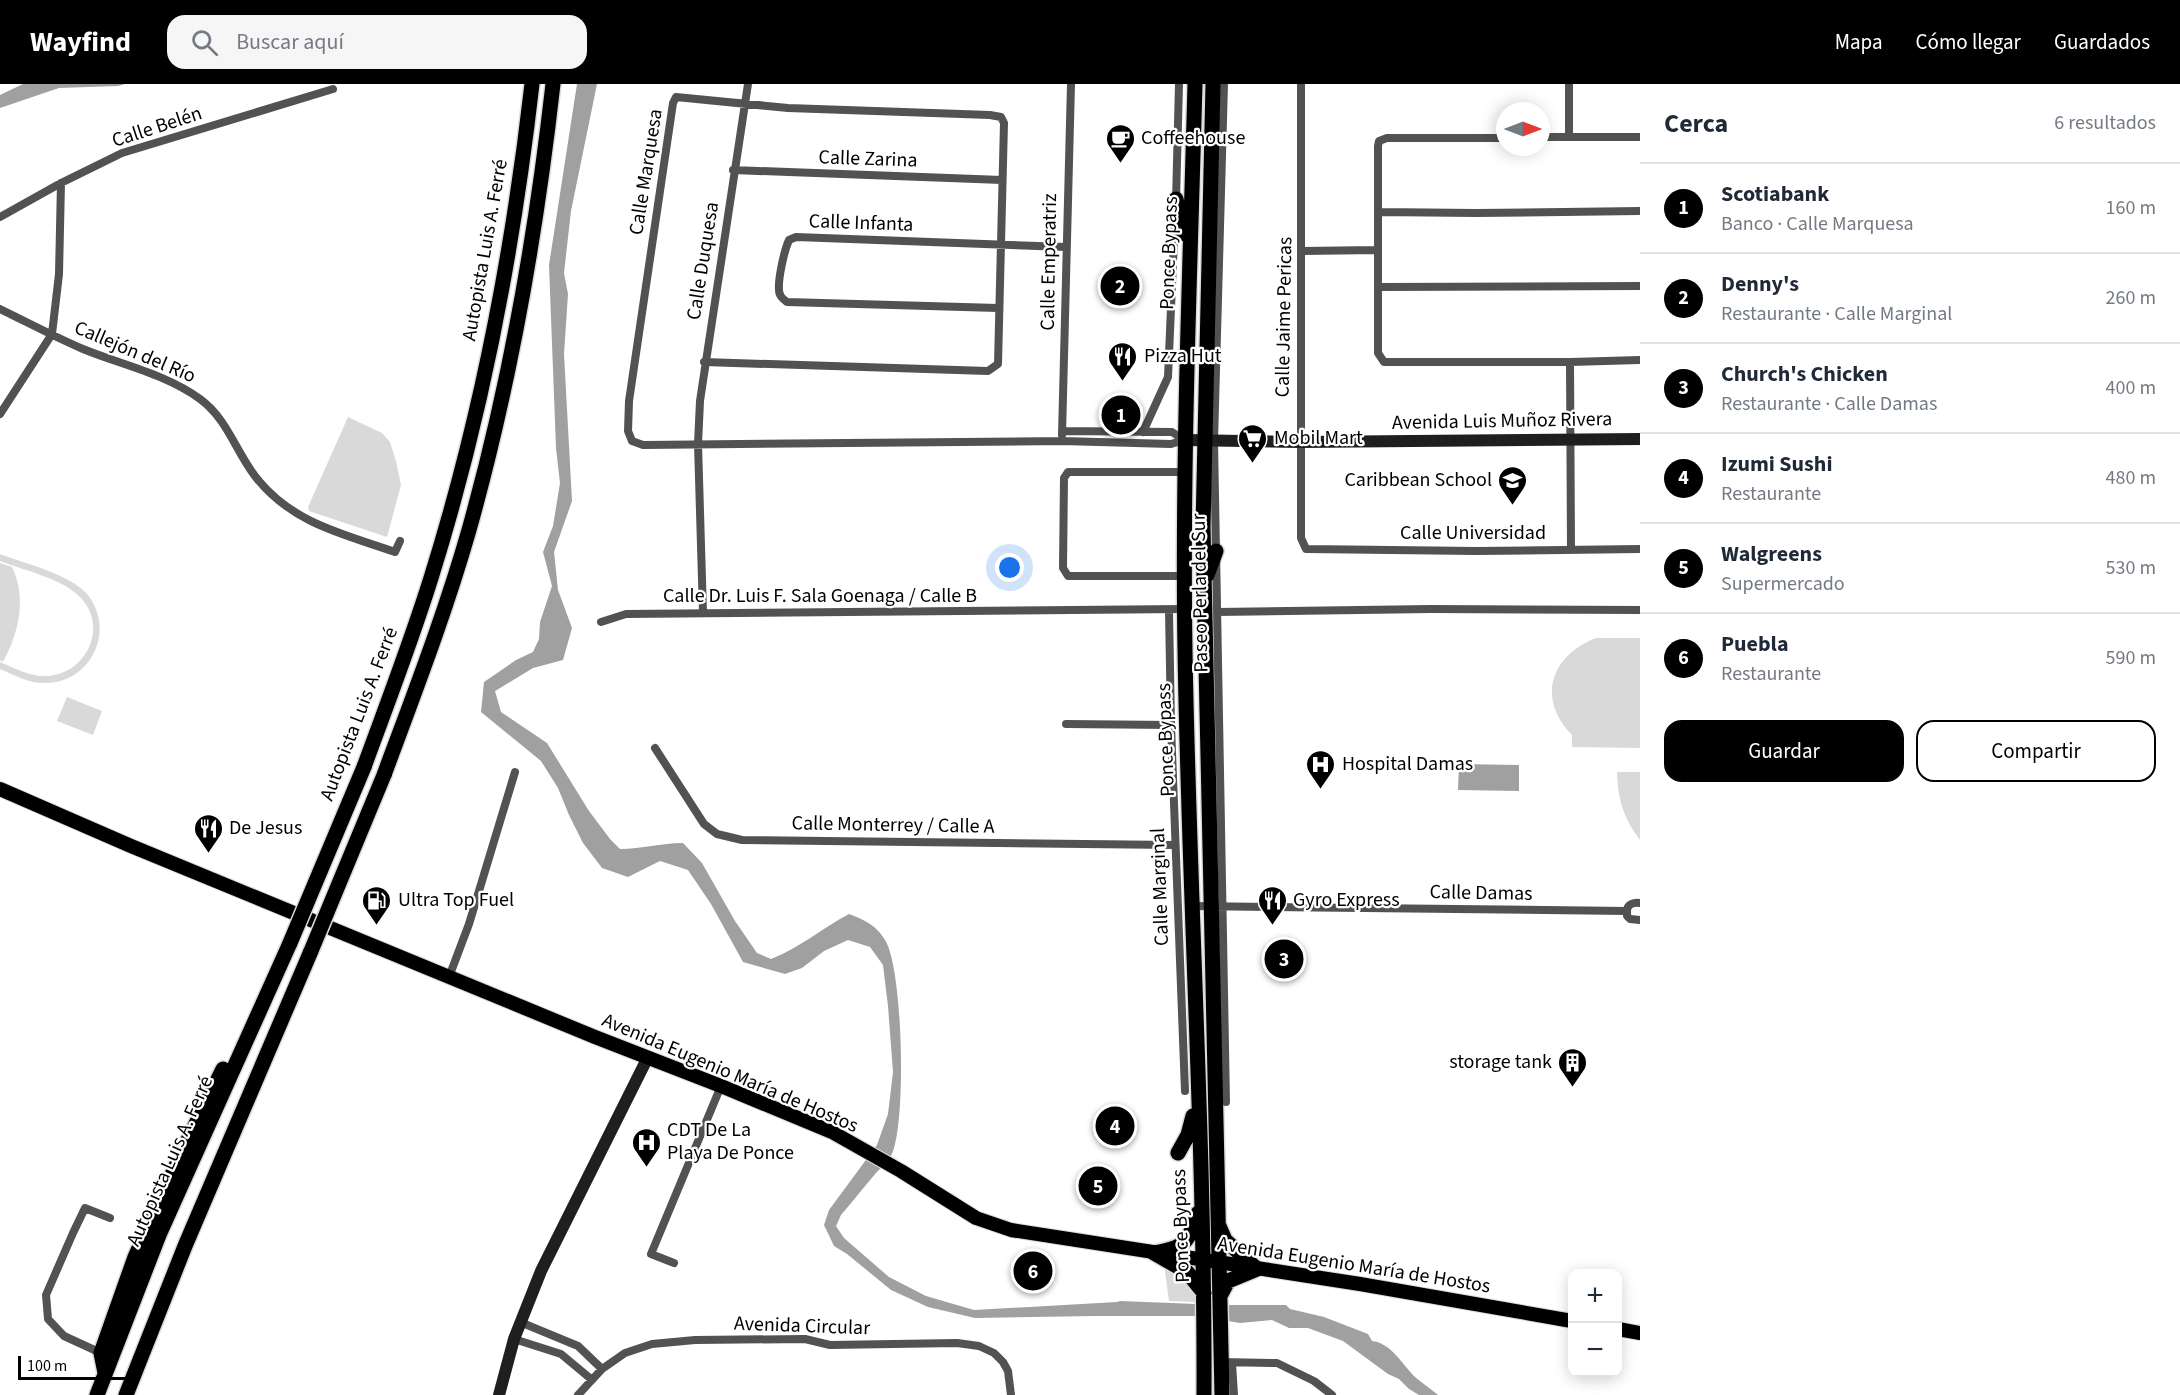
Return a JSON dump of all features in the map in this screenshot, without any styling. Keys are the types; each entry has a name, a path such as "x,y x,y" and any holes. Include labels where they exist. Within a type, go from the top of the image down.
{"highway":[{"name":"Autopista Luis A. Ferré","path":"97,1395 159,1235 290,943 364,766 408,648 431,578 465,458 484,377 522,162 532,84"},
{"path":"126,1395 185,1246 384,775 452,586 508,376 543,176 554,84"},
{"name":"Ponce Bypass","path":"1195,84 1184,440 1184,576 1177,610 1191,906 1191,1093 1200,1208 1218,1299 1226,1363 1222,1395"},
{"name":"Ponce Bypass","path":"1204,1395 1204,1293 1217,1221 1216,906 1203,586 1209,441 1213,84"},
{"path":"1176,199 1183,225 1188,265"},
{"path":"1203,586 1216,551"},
{"path":"105,1373 101,1353 135,1257 229,1056 246,1041"},
{"path":"1178,1153 1188,1135 1191,1093"},
{"path":"1216,1133 1226,1102"},
{"path":"1154,1253 1176,1249 1188,1240 1200,1208"},
{"path":"1217,1221 1225,1240 1257,1269 1228,1281 1218,1299"},
{"path":"1154,1253 1187,1272 1204,1293"}],"main road":[{"name":"Avenida Eugenio María de Hostos","path":"0,789 647,1059 722,1086 832,1132 976,1218 1011,1230 1360,1284 1568,1320"},
{"path":"1622,1330 1640,1333"}],"street":[{"name":"Calle Duquesa","path":"703,613 698,444 699,401 748,84"},
{"name":"Calle Emperatriz","path":"1062,441 1071,84"},
{"path":"1143,432 1168,377 1169,368 1179,84"},
{"name":"Paseo Perla del Sur","path":"1224,84 1209,441 1216,551 1217,612 1216,906 1226,1102"},
{"name":"Calle Jaime Pericas","path":"1301,84 1301,538 1306,549"},
{"path":"1569,84 1569,137"},
{"name":"Calle Belén","path":"0,217 122,153 333,89"},
{"name":"Calle Marquesa","path":"704,362 988,371 998,364 1004,123 1001,117 990,115 744,105 676,97 673,103 629,400 628,431 632,441 643,445 1062,441 1171,444 1184,440"},
{"path":"1550,137 1640,137"},
{"path":"1496,138 1384,138 1378,144 1378,353 1384,362 1640,360"},
{"name":"Calle Zarina","path":"734,170 1002,180"},
{"path":"0,414 52,334 59,274 61,183"},
{"path":"1378,212 1640,211"},
{"name":"Calle Infanta","path":"998,308 787,302 779,291 786,247 789,240 796,237 1066,247"},
{"path":"1302,251 1378,250"},
{"path":"1378,287 1640,286"},
{"name":"Callejón del Río","path":"0,309 82,348 164,378 202,400 224,424 258,480 280,502 307,520 395,552 400,541"},
{"path":"1570,362 1571,549"},
{"path":"1102,443 1103,430"},
{"path":"1062,431 1172,432 1184,440"},
{"name":"Avenida Luis Muñoz Rivera","path":"1184,440 1300,442 1640,439"},
{"path":"1184,576 1068,576 1063,568 1063,557 1064,478 1068,472 1185,472"},
{"name":"Calle Universidad","path":"1306,549 1640,549"},
{"path":"1217,612 1431,609 1640,610"},
{"name":"Calle Dr. Luis F. Sala Goenaga / Calle B","path":"601,622 626,614 1177,610"},
{"name":"Calle Marginal","path":"1177,610 1171,725 1175,844 1191,1093"},
{"path":"1066,724 1171,725"},
{"name":"Calle Monterrey / Calle A","path":"655,748 704,824 717,834 742,840 1175,844"},
{"path":"449,977 469,924 515,772"},
{"path":"1640,903 1635,902 1630,905 1627,911 1630,919 1640,920"},
{"name":"Calle Damas","path":"1191,906 1627,911"},
{"path":"499,1395 514,1339 541,1272 647,1059"},
{"path":"674,1263 651,1254 722,1086"},
{"path":"101,1353 64,1336 48,1319 46,1295 85,1208 110,1218"},
{"path":"520,1322 578,1346 602,1369"},
{"path":"514,1339 561,1354 591,1379"},
{"name":"Avenida Circular","path":"579,1395 602,1369 625,1353 652,1344 683,1341 805,1339 830,1345 967,1343 986,1348 1003,1362 1008,1371 1011,1395"},
{"path":"1234,1395 1226,1363 1277,1363 1314,1381 1332,1395"}],"shaded area":[{"path":"23,84 125,84 59,88 0,108 0,95"},
{"path":"577,84 597,84 571,211 564,273 568,294 564,354 572,501 554,552 558,590 572,628 563,660 533,668 495,691 501,712 547,743 589,811 620,849 683,843 702,863 735,921 757,953 771,959 792,949 849,914 870,924 885,940 896,981 901,1047 901,1082 896,1139 891,1156 841,1215 836,1226 844,1238 889,1277 926,1296 974,1310 1120,1301 1196,1304 1197,1316 975,1318 928,1307 891,1290 834,1246 824,1225 829,1210 877,1145 888,1114 893,1072 883,965 870,947 848,940 824,951 802,968 785,974 743,962 711,904 688,870 660,861 628,877 602,868 583,843 558,788 541,761 481,712 484,682 516,660 533,652 539,639 540,622 552,586 543,552 553,526 560,483 556,448 549,265"},
{"path":"348,417 382,433 390,442 401,485 387,537 309,511 308,507"},
{"path":"0,554 70,581 87,594 96,608 99,639 86,665 74,675 60,681 38,683 0,669 0,662 27,673 44,676 59,674 71,668 89,648 93,635 93,622 89,609 73,591 53,580 0,561"},
{"path":"0,563 12,567 17,579 20,603 17,627 3,662 0,660"},
{"path":"1596,638 1640,638 1640,748 1572,747 1572,735 1554,707 1552,693 1559,667 1568,655"},
{"path":"67,697 102,711 93,735 57,721"},
{"path":"1459,764 1519,765 1519,791 1458,790"},
{"path":"1617,772 1640,772 1640,840 1622,808"},
{"path":"1164,1264 1174,1268 1195,1291 1196,1302 1169,1301"},
{"path":"1228,1305 1286,1305 1290,1309 1324,1317 1368,1334 1372,1341 1391,1350 1415,1377 1438,1395 1419,1395 1343,1341 1308,1328 1289,1328 1272,1320 1240,1323 1228,1321"}],"place":[{"name":"Coffeehouse","path":"1120,164"},
{"name":"Denny's","path":"1120,286"},
{"name":"Pizza Hut","path":"1123,382"},
{"name":"Scotiabank","path":"1121,415"},
{"name":"Mobil Mart","path":"1253,464"},
{"name":"Caribbean School","path":"1513,506"},
{"name":"Hospital Damas","path":"1321,790"},
{"name":"De Jesus","path":"208,854"},
{"name":"Ultra Top Fuel","path":"377,926"},
{"name":"Gyro Express","path":"1272,926"},
{"name":"Church's Chicken","path":"1284,959"},
{"name":"storage tank","path":"1573,1088"},
{"name":"Izumi Sushi","path":"1115,1126"},
{"name":"CDT De La Playa De Ponce","path":"646,1168"},
{"name":"Walgreens","path":"1098,1186"},
{"name":"Puebla","path":"1033,1271"}]}
